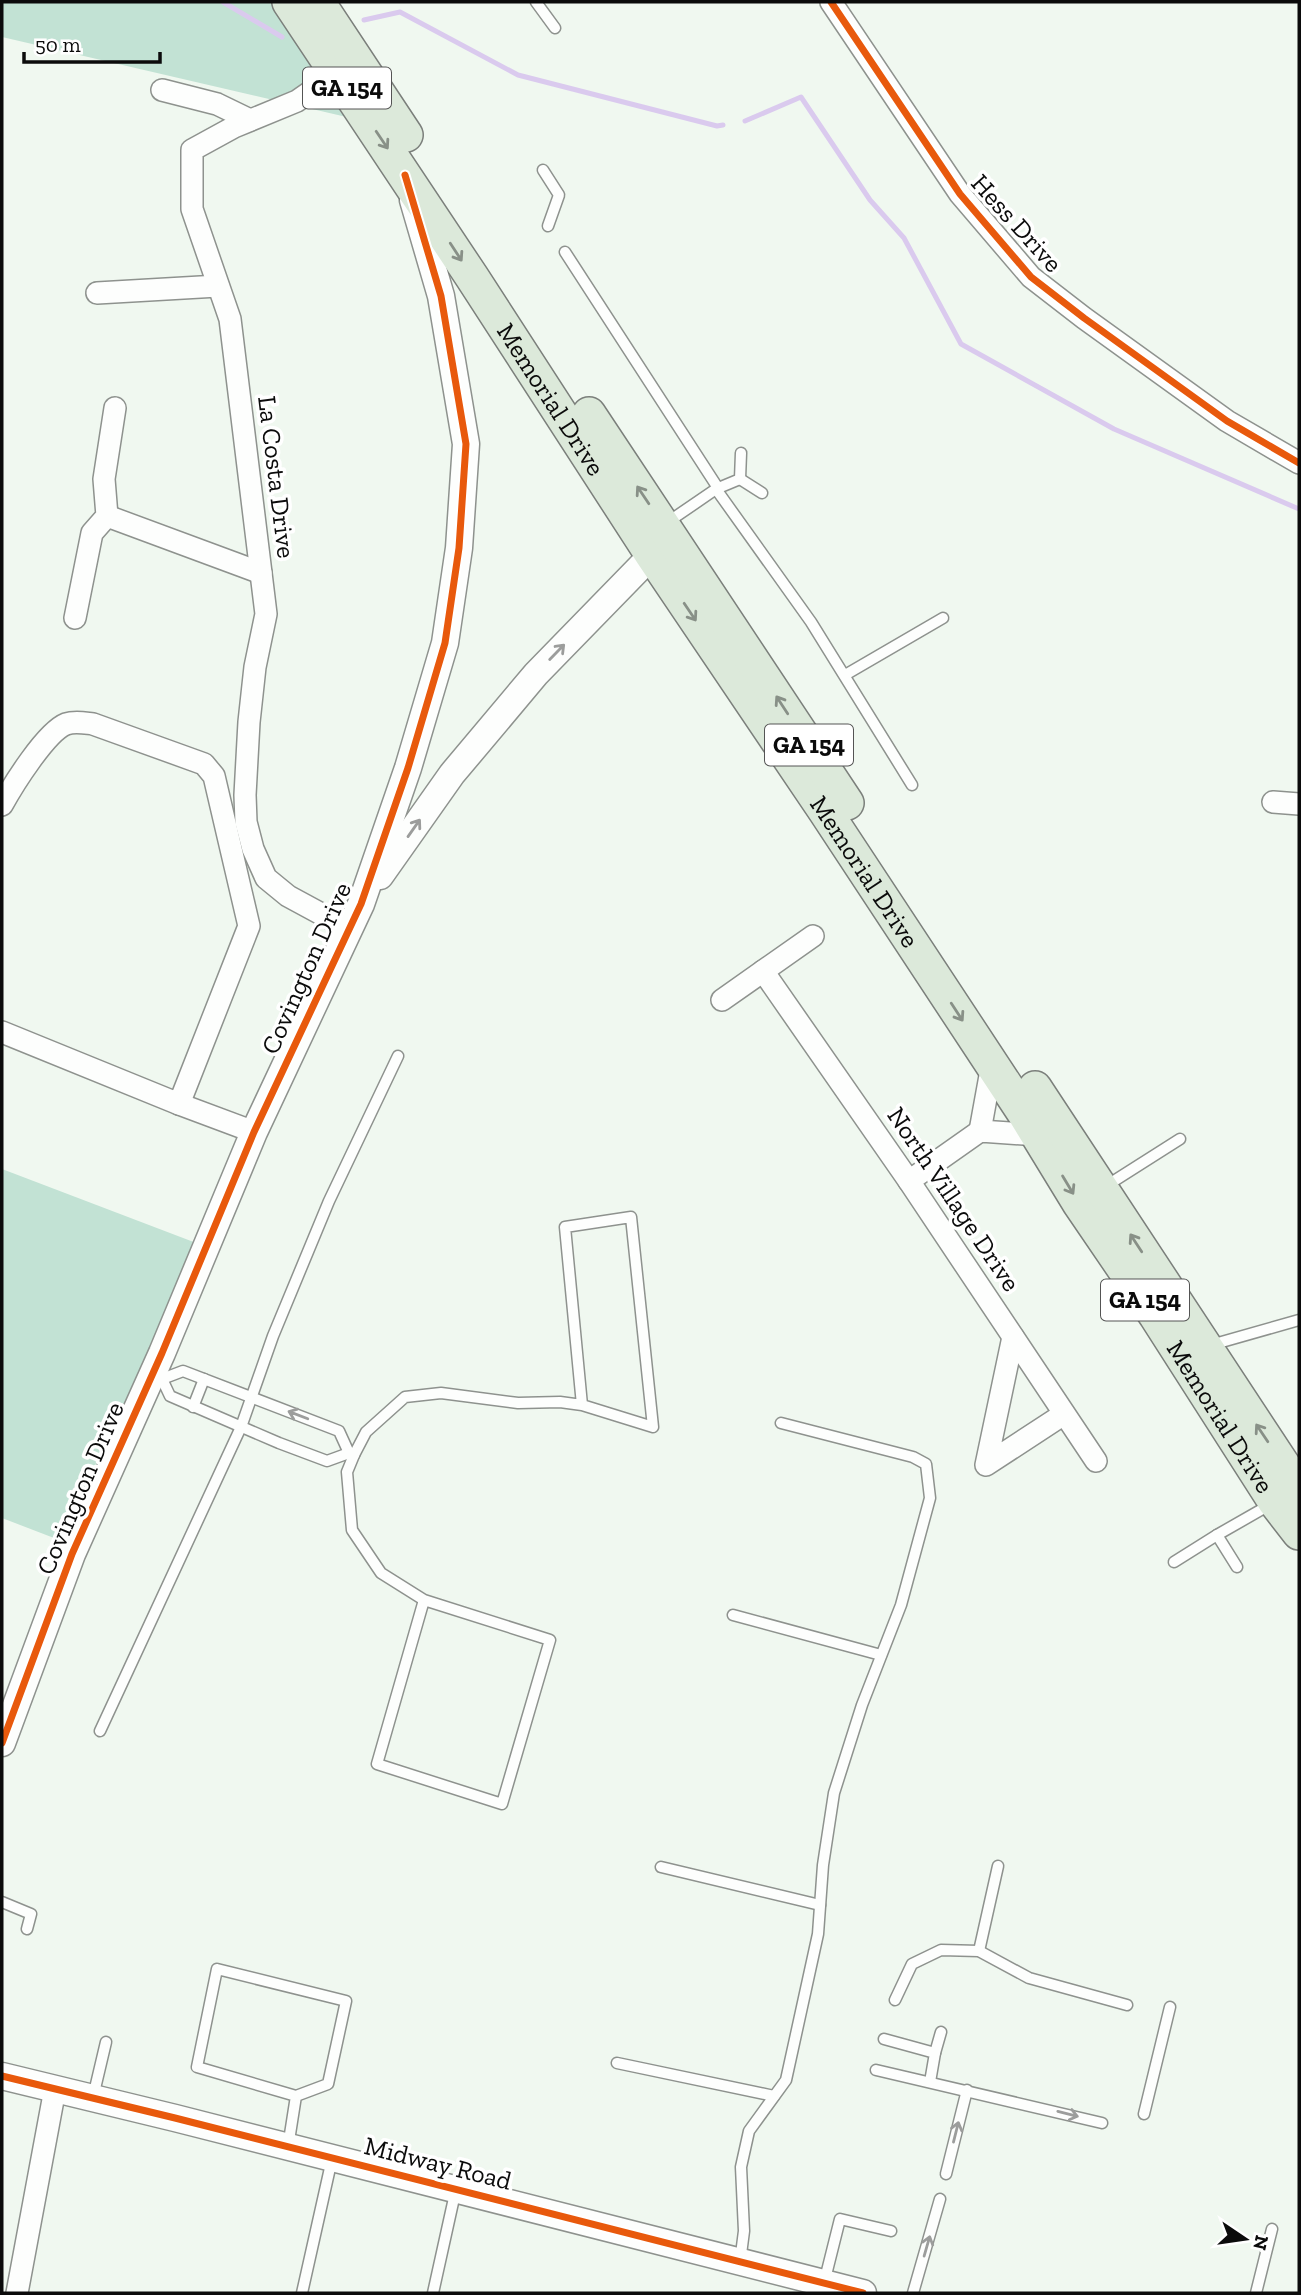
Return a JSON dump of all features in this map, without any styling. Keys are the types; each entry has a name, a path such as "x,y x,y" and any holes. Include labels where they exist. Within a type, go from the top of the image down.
{"main road":[{"name":"Memorial Drive","path":"289,2 627,513 658,540 1101,1189 1205,1347 1287,1495 1299,1533"},
{"name":"Memorial Drive","path":"318,2 658,540 825,811 1038,1135 1079,1203 1156,1316 1287,1495"}],"street":[{"name":"Hess Drive","path":"831,2 960,194 1031,276 1084,318 1227,421 1299,463"},
{"name":"La Costa Drive","path":"337,73 297,101 250,120 192,150 192,209 230,319 266,614 249,722 246,822 253,849 267,878 288,896 349,929"},
{"path":"162,90 217,104 250,120"},
{"name":"Covington Drive","path":"3,1733 72,1554 157,1377 254,1132 360,904 408,768 445,643 459,548 466,444 441,296 405,175"},
{"path":"97,293 218,286"},
{"path":"75,618 92,533 107,516 104,478 115,408"},
{"path":"107,516 261,573"},
{"name":"Covington Drive","path":"360,904 452,774 536,674 658,540"},
{"path":"2,805 9,791 52,733 75,722 93,724 204,764 214,776 249,926 179,1104"},
{"path":"1273,802 1299,804"},
{"path":"722,1000 813,936"},
{"name":"North Village Drive","path":"763,971 909,1181 1096,1461"},
{"path":"2,1032 254,1132"},
{"path":"980,1131 992,1065"},
{"path":"909,1181 980,1131 1038,1135"},
{"path":"1013,1337 986,1465 1064,1414"},
{"name":"Midway Road","path":"2,2076 863,2293"},
{"path":"17,2293 55,2089"}],"lane":[{"path":"536,2 555,28"},
{"path":"543,170 559,195 548,226"},
{"path":"565,252 717,489 811,621 912,785"},
{"path":"740,479 741,453"},
{"path":"658,540 717,489 740,479"},
{"path":"740,479 762,493"},
{"path":"845,675 943,618"},
{"path":"100,1731 241,1427 273,1336 324,1213 398,1056"},
{"path":"1101,1189 1180,1139"},
{"path":"424,1600 377,1763 502,1804 550,1640 424,1600 381,1573 352,1530 347,1472 352,1454 366,1432 405,1396 442,1392 519,1402 560,1402 582,1405 653,1427 631,1217 565,1227 582,1405"},
{"path":"1205,1347 1299,1320"},
{"path":"183,1371 339,1431 352,1454 327,1461 170,1396 157,1377 183,1371"},
{"path":"193,1407 204,1379"},
{"path":"740,2262 744,2231 741,2167 749,2131 786,2080 818,1934 823,1865 834,1793 862,1706 901,1605 930,1498 926,1464 913,1457 781,1423"},
{"path":"1174,1562 1287,1495"},
{"path":"1217,1535 1237,1567"},
{"path":"733,1615 881,1655"},
{"path":"979,1951 998,1866"},
{"path":"661,1867 820,1905"},
{"path":"2,1902 31,1914 27,1929"},
{"path":"895,2000 912,1964 942,1950 979,1951 1029,1978 1127,2004"},
{"path":"218,1969 346,2001 327,2084 296,2096 197,2067 218,1969"},
{"path":"1144,2114 1170,2007"},
{"path":"930,2082 941,2032"},
{"path":"884,2039 935,2053"},
{"path":"93,2098 106,2042"},
{"path":"617,2063 774,2096"},
{"path":"876,2070 1102,2123"},
{"path":"946,2174 967,2090"},
{"path":"288,2147 296,2096"},
{"path":"302,2293 332,2158"},
{"path":"433,2293 456,2189"},
{"path":"913,2293 940,2199"},
{"path":"824,2283 840,2219 891,2231"},
{"path":"1256,2293 1272,2229"}],"green space":[{"path":"2,2 299,2 381,125 2,37"},
{"path":"2,1169 212,1249 80,1548 2,1518"}],"waterway":[{"path":"223,2 282,37"},
{"path":"364,20 400,12 518,75 717,126 723,125"},
{"path":"745,121 801,97 870,200 904,238 961,344 1114,429 1299,509"}],"cycle path":[{"path":"831,2 960,194 1031,277 1227,421 1299,463"},
{"path":"2,1743 72,1554 162,1353 254,1132 361,904 408,768 445,643 459,548 466,444 441,296 405,175"},
{"path":"2,2076 863,2293"}]}
